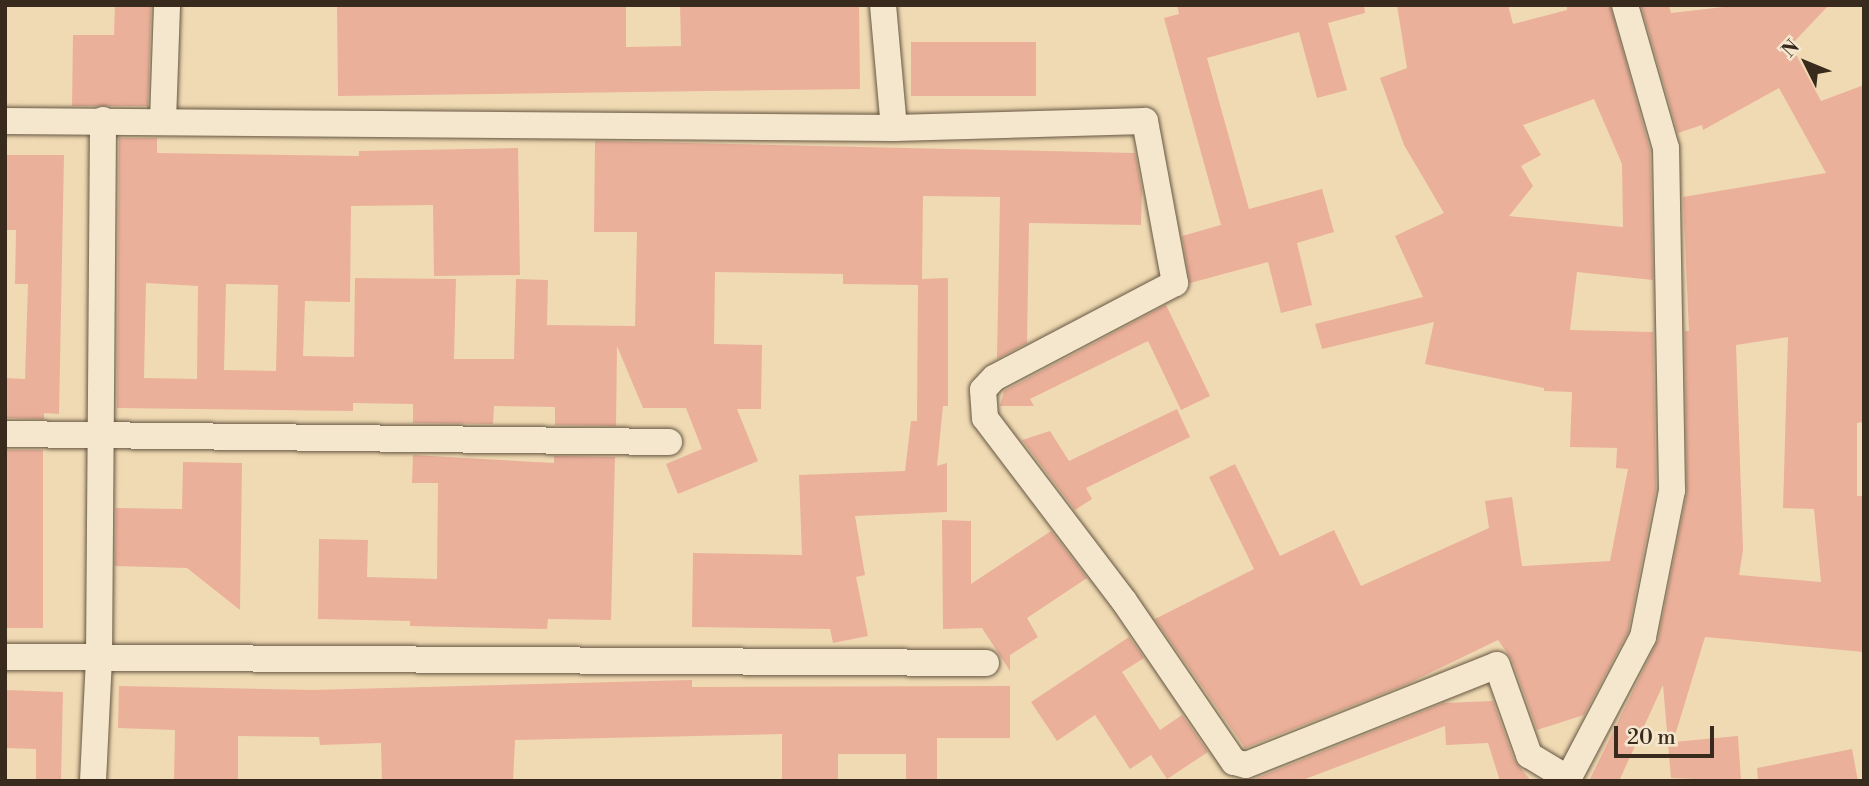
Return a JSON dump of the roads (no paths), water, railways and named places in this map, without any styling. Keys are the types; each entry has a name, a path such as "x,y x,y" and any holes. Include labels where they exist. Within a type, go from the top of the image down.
{"street":[{"path":"163,121 167,5"},
{"path":"883,5 894,128"},
{"path":"5,121 894,128 1145,121 1175,283 994,378 983,390 981,406 985,418 1124,601 1225,754 1245,765 1497,665 1529,755 1567,779 1615,697 1643,638 1672,490 1666,148 1625,5"},
{"path":"93,781 99,659 98,436 103,120"},
{"path":"5,434 669,442"},
{"path":"5,657 986,663"}]}
